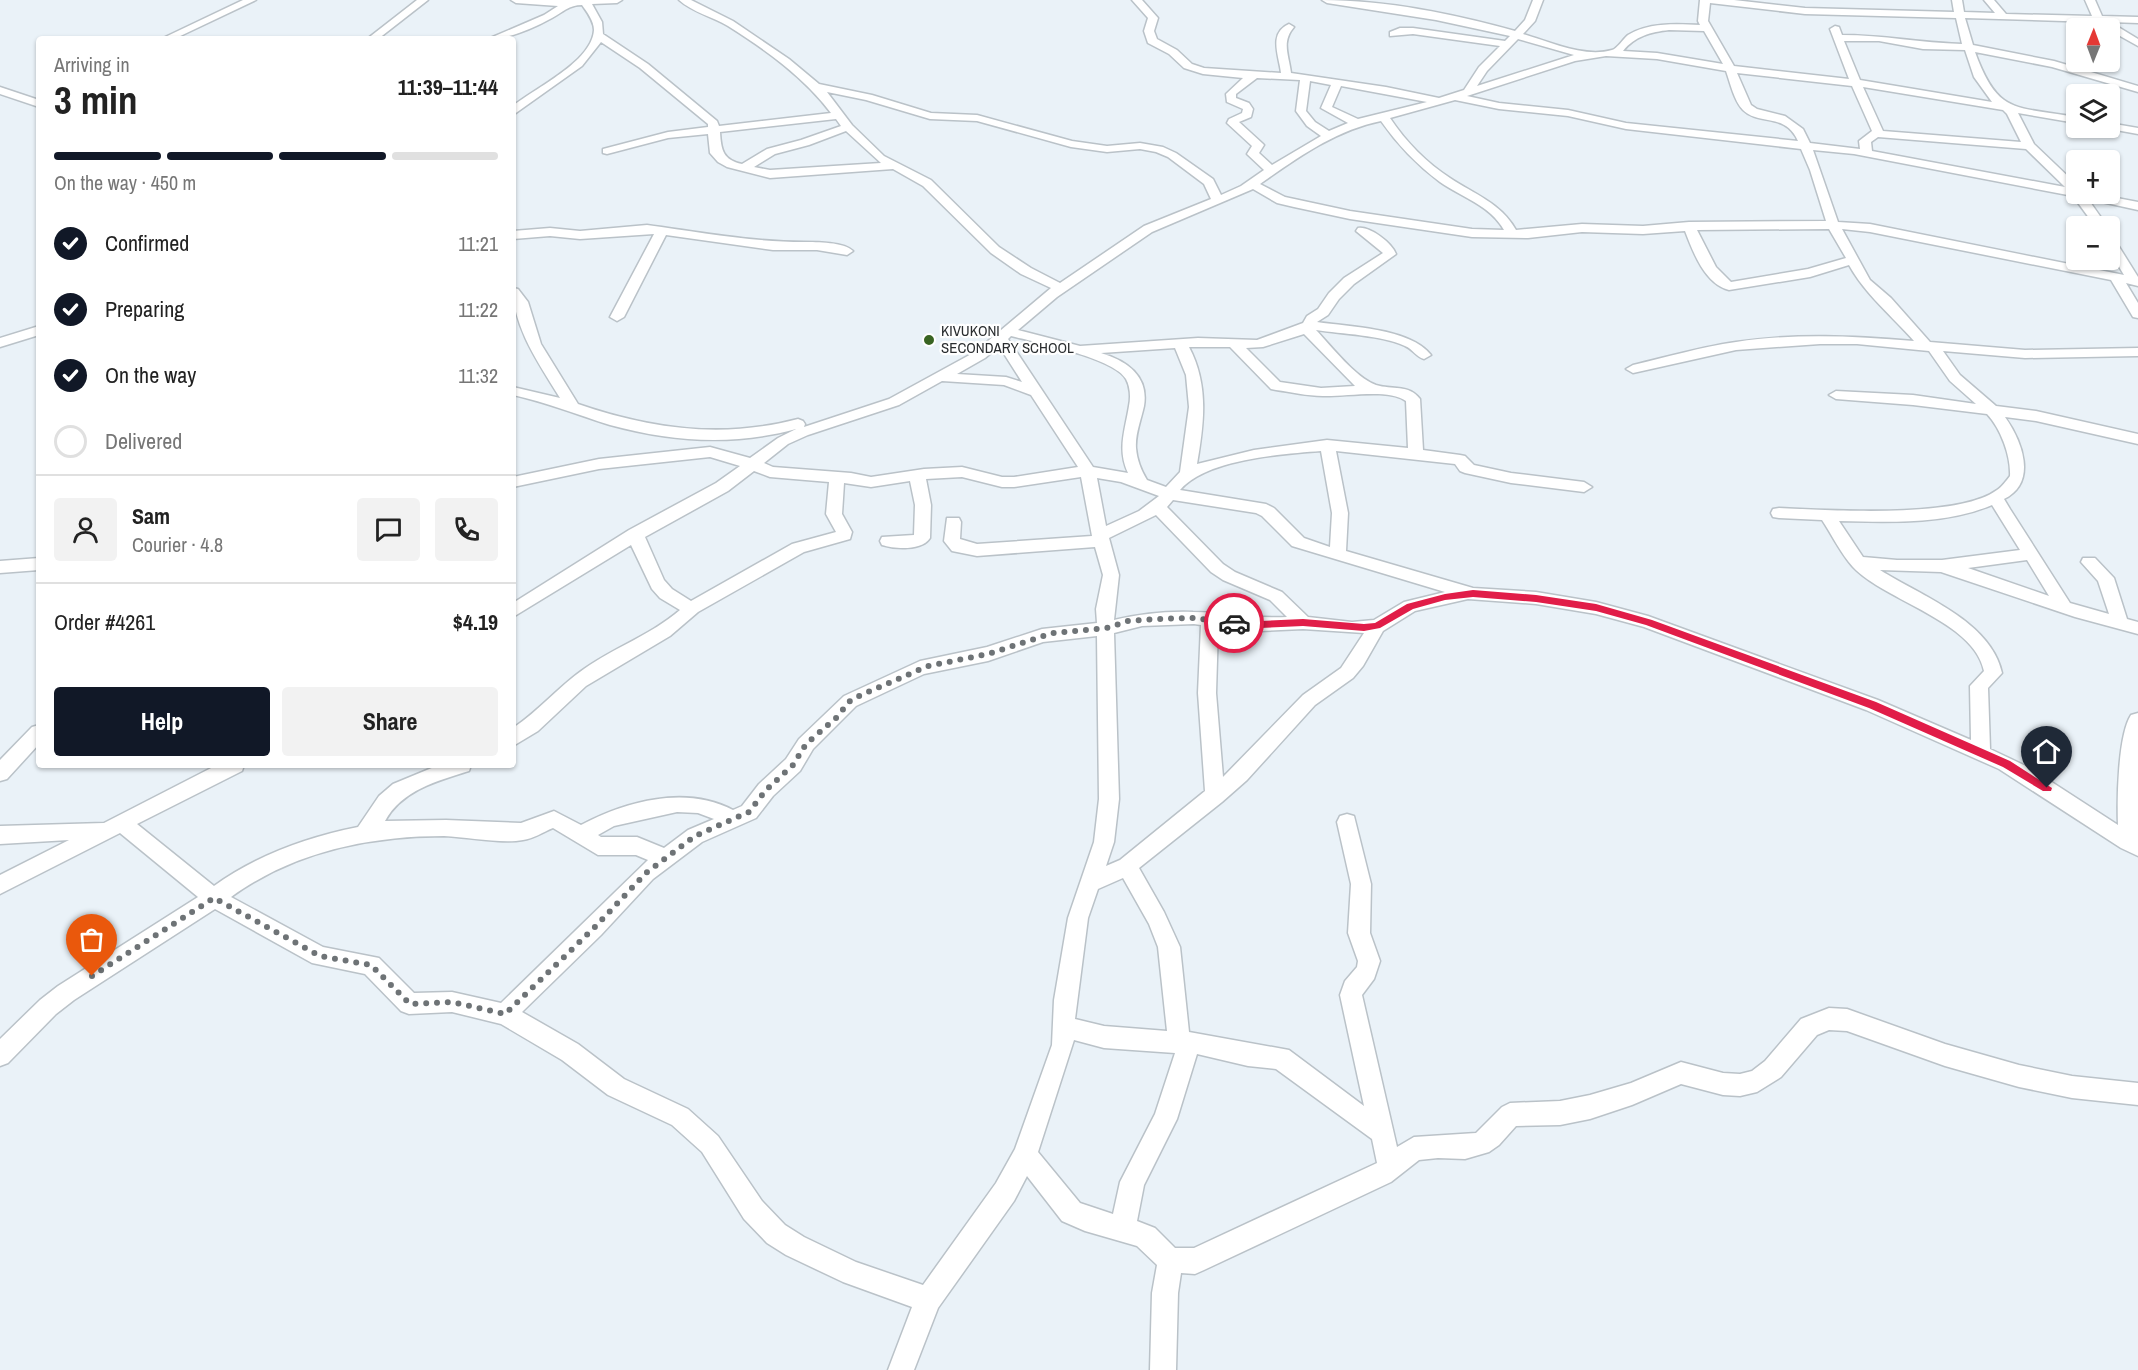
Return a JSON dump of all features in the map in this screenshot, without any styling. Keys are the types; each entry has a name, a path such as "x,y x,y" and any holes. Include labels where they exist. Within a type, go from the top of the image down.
{"street":[{"path":"173,36 251,0"},
{"path":"376,36 423,0"},
{"path":"516,0 569,3 617,0"},
{"path":"684,0 730,23 785,61 816,87 848,127 870,149 892,166 927,183 995,250 1026,272 1061,288"},
{"path":"1137,0 1153,18 1149,31 1152,41 1173,52 1188,66 1211,73 1305,78 1499,106 1568,113 1626,126 1866,153 2066,191"},
{"path":"1327,0 1401,11 1516,34 1550,47 1586,55"},
{"path":"1468,92 1477,76 1530,21 1538,0"},
{"path":"1779,513 1891,517 1972,506 1995,499 2013,485 2018,477 2019,468 2007,432 1994,411 1955,378 1930,347 1865,282 1833,225 1804,138 1790,123 1777,116 1747,109 1731,69 1702,18 1707,0 1778,9 1834,12 1958,6"},
{"path":"1829,0 1834,12 1837,38 1878,134"},
{"path":"1989,0 2003,16"},
{"path":"2090,0 2098,18"},
{"path":"516,110 579,62 596,43 598,27 585,1"},
{"path":"1401,11 1412,2"},
{"path":"500,36 547,17 569,3"},
{"path":"1937,3 2003,16 2066,19"},
{"path":"1958,6 1969,47 1985,88 2014,116 2029,146 2066,181"},
{"path":"2120,20 2138,20"},
{"path":"1286,76 1286,62 1280,39 1289,27"},
{"path":"1616,53 1629,38 1645,31 1672,27 1707,28"},
{"path":"1394,34 1400,31 1413,31 1507,44"},
{"path":"2120,33 2138,44"},
{"path":"598,35 644,66 713,123 717,156 726,163 774,174 892,166"},
{"path":"1837,38 1878,38 1918,45 1969,47 2013,54 2138,89"},
{"path":"516,609 576,569 635,534 722,487 792,436 876,409 980,355 1061,288 1148,229 1252,184 1328,136 1357,123 1414,110 1586,55 1616,53 1658,56 1731,69 1856,82 2066,118"},
{"path":"1255,75 1239,85 1231,94 1231,100 1245,105 1248,109 1246,115 1233,123 1258,145 1253,154 1271,170"},
{"path":"1305,78 1301,111 1311,124 1328,136"},
{"path":"2112,81 2138,81"},
{"path":"1337,83 1326,108 1357,123"},
{"path":"816,87 841,94 868,97 930,116 977,118 1071,144 1107,150 1140,146 1159,149 1172,155 1209,182 1218,200"},
{"path":"0,90 36,103"},
{"path":"24,98 36,92"},
{"path":"516,94 530,98"},
{"path":"607,151 655,137 839,115"},
{"path":"1384,117 1397,136 1415,155 1437,175 1489,206 1509,227 1512,234"},
{"path":"744,168 771,151 805,143 848,127"},
{"path":"2120,128 2138,131"},
{"path":"1866,153 1865,141 1870,136 1878,134 2029,146"},
{"path":"1252,184 1281,200 1446,230 1512,234 1582,228 1643,230 1689,226 1833,225 1888,231 2136,282"},
{"path":"2120,202 2138,206"},
{"path":"1689,226 1703,257 1721,281 1729,286 1810,273 1854,260"},
{"path":"516,235 550,232 580,235 621,230 661,231 773,246 817,246 847,251"},
{"path":"617,317 661,231"},
{"path":"1307,327 1312,319 1323,312 1349,280 1390,254 1388,249 1362,231"},
{"path":"2120,257 2136,282"},
{"path":"2116,279 2138,314"},
{"path":"516,296 521,302 534,344 571,405"},
{"path":"1307,327 1354,378 1376,390"},
{"path":"1078,350 1180,343 1268,342 1307,327 1373,334 1411,343 1424,355"},
{"path":"0,343 36,331"},
{"path":"1005,335 1078,350 1127,370 1133,378 1137,399 1127,445 1131,465 1140,482"},
{"path":"901,1370 928,1300 1005,1192 1025,1155 1056,1067 1065,1027 1065,1000 1077,924 1104,842 1109,799 1105,609 1111,575 1088,471 1036,392 1005,335"},
{"path":"1633,369 1736,346 1857,340 2025,354 2138,352"},
{"path":"952,522 952,541 963,549 988,549 1101,538 1158,507 1187,474 1197,418 1197,397 1190,360 1180,343"},
{"path":"1234,343 1276,386 1321,392 1376,390 1405,393 1413,399 1416,454"},
{"path":"516,392 571,405 640,427 739,437 774,432 934,380 1006,381 1036,392"},
{"path":"1836,395 1913,400 2036,416 2138,439"},
{"path":"1187,474 1236,459 1327,445 1454,458 1460,460 1466,468 1501,476 1584,488"},
{"path":"1327,445 1341,511 1341,535 1337,554"},
{"path":"516,481 599,464 697,453 722,454 770,472 871,482 917,475 962,472 1004,482 1070,476 1088,471 1140,482 1171,494 1260,507 1298,542 1473,594"},
{"path":"888,541 921,539 923,505 917,475"},
{"path":"516,736 532,726 581,680 671,628 690,609 798,548 844,535 834,514 837,477"},
{"path":"1995,499 2064,607"},
{"path":"1158,507 1217,568 1229,576 1276,596 1303,623"},
{"path":"1827,515 1858,562 1888,585 1956,622 1989,658 1993,666 1993,673 1979,686 1981,753"},
{"path":"635,534 642,548 645,562 663,591 690,609"},
{"path":"1858,562 1897,566 1942,566 2032,554"},
{"path":"2089,562 2106,578 2120,623"},
{"path":"4,571 36,565"},
{"path":"1942,566 2064,607 2138,628"},
{"path":"505,1014 594,928 637,881 704,831 749,812 766,790 793,765 806,744 836,718 850,701 936,663 988,654 1042,636 1107,628 1142,620 1194,618 1260,625 1303,623 1352,628 1377,626 1410,606 1445,597 1473,594 1536,598 1596,608 1648,622 1872,705 2027,775 2091,820 2133,844"},
{"path":"1210,620 1207,693 1215,796"},
{"path":"1091,883 1127,866 1215,796 1263,752 1309,700 1347,673 1357,661 1377,626"},
{"path":"2133,844 2127,803 2134,726 2138,720"},
{"path":"0,773 36,735"},
{"path":"0,885 229,768"},
{"path":"365,833 375,823 385,803 393,795 455,768"},
{"path":"580,835 610,819 677,804 712,808 734,820"},
{"path":"0,1055 58,999 214,898 244,876 278,860 331,841 398,828 522,832 550,819 556,820 598,846 637,846 666,858"},
{"path":"1347,822 1361,884 1359,930 1369,961 1366,972 1353,988 1351,995 1390,1168"},
{"path":"0,835 115,826 214,898 320,956 371,965 410,1004 452,1002 505,1014 570,1052 616,1087 680,1117 711,1144 753,1210 776,1234 795,1246 852,1272 928,1300"},
{"path":"1124,1228 1132,1182 1165,1119 1184,1043 1168,947 1157,919 1127,866"},
{"path":"1025,1155 1071,1212 1085,1219 1124,1228 1146,1237 1170,1260 1195,1262 1383,1174 1414,1149 1438,1146 1465,1148 1481,1144 1491,1137 1510,1114 1560,1113 1590,1107 1632,1094 1681,1073 1724,1084 1740,1085 1757,1081 1773,1069 1809,1027 1829,1018 1847,1020 1946,1055 2019,1076 2072,1087 2138,1094"},
{"path":"1065,1027 1104,1037 1219,1046 1248,1055 1281,1058 1380,1131"},
{"path":"1163,1370 1166,1293 1170,1260"}],"way so far":[{"path":"92,976 214,898 299,942 320,956 371,965 410,1004 452,1002 505,1014 594,928 646,873 695,836 749,812 766,790 793,765 801,749 836,718 850,701 859,696 883,687 920,668 988,654 1053,633 1107,628 1128,621 1157,619 1203,618 1234,623"}],"place":[{"name":"KIVUKONI SECONDARY SCHOOL","path":"929,340"}],"route":[{"path":"1234,623 1260,625 1303,623 1364,628 1377,626 1410,606 1445,597 1473,594 1536,598 1596,608 1648,622 1872,705 2006,764 2047,788"}]}
